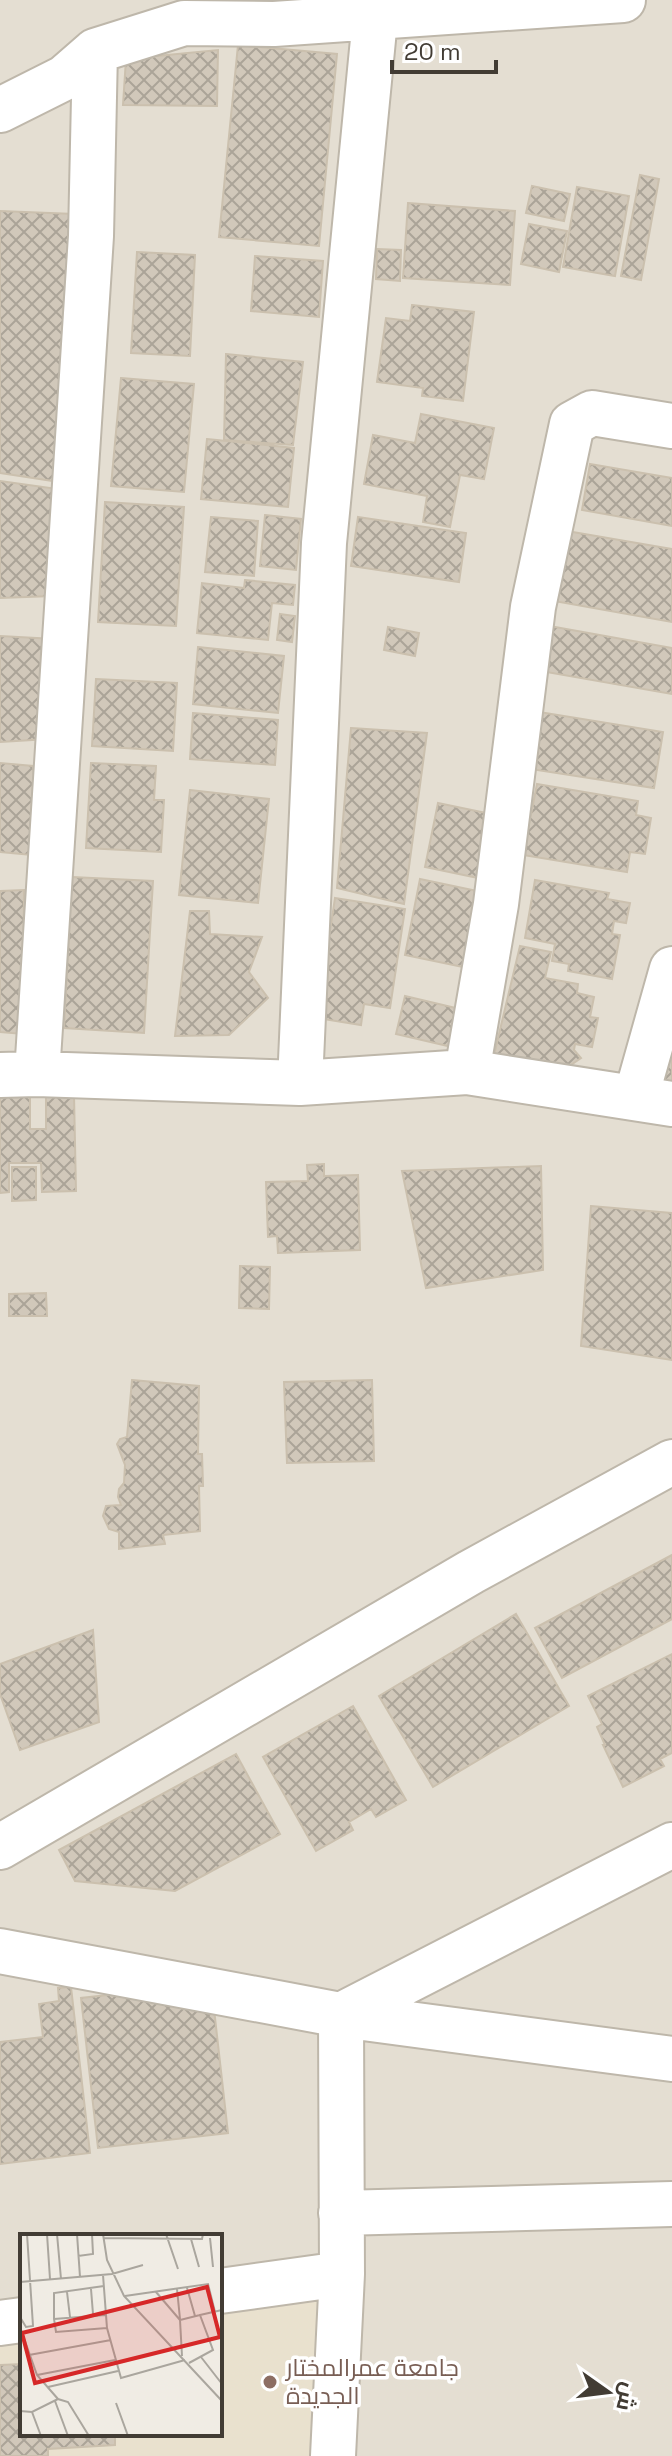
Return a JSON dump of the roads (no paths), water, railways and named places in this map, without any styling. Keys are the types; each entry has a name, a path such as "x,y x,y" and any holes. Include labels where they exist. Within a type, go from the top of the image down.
{"street":[{"path":"0,110 64,78 95,51 184,23 274,24 375,19 623,0"},
{"path":"300,1083 324,543 375,19"},
{"path":"95,51 91,236 19,1074 300,1083 467,1072 654,1100 672,969"},
{"path":"467,1072 496,904 533,607 572,424 592,413 672,426"},
{"path":"0,1847 471,1572 672,1462"},
{"path":"341,2015 672,1845"},
{"path":"0,1951 341,2015 672,2059"},
{"path":"333,2456 342,2274 341,2015"},
{"path":"341,2213 672,2204"},
{"path":"222,2291 342,2274"},
{"path":"0,2323 20,2320"}],"place":[{"name":"جامعة عمرالمختار الجديدة","path":"270,2382"}]}
